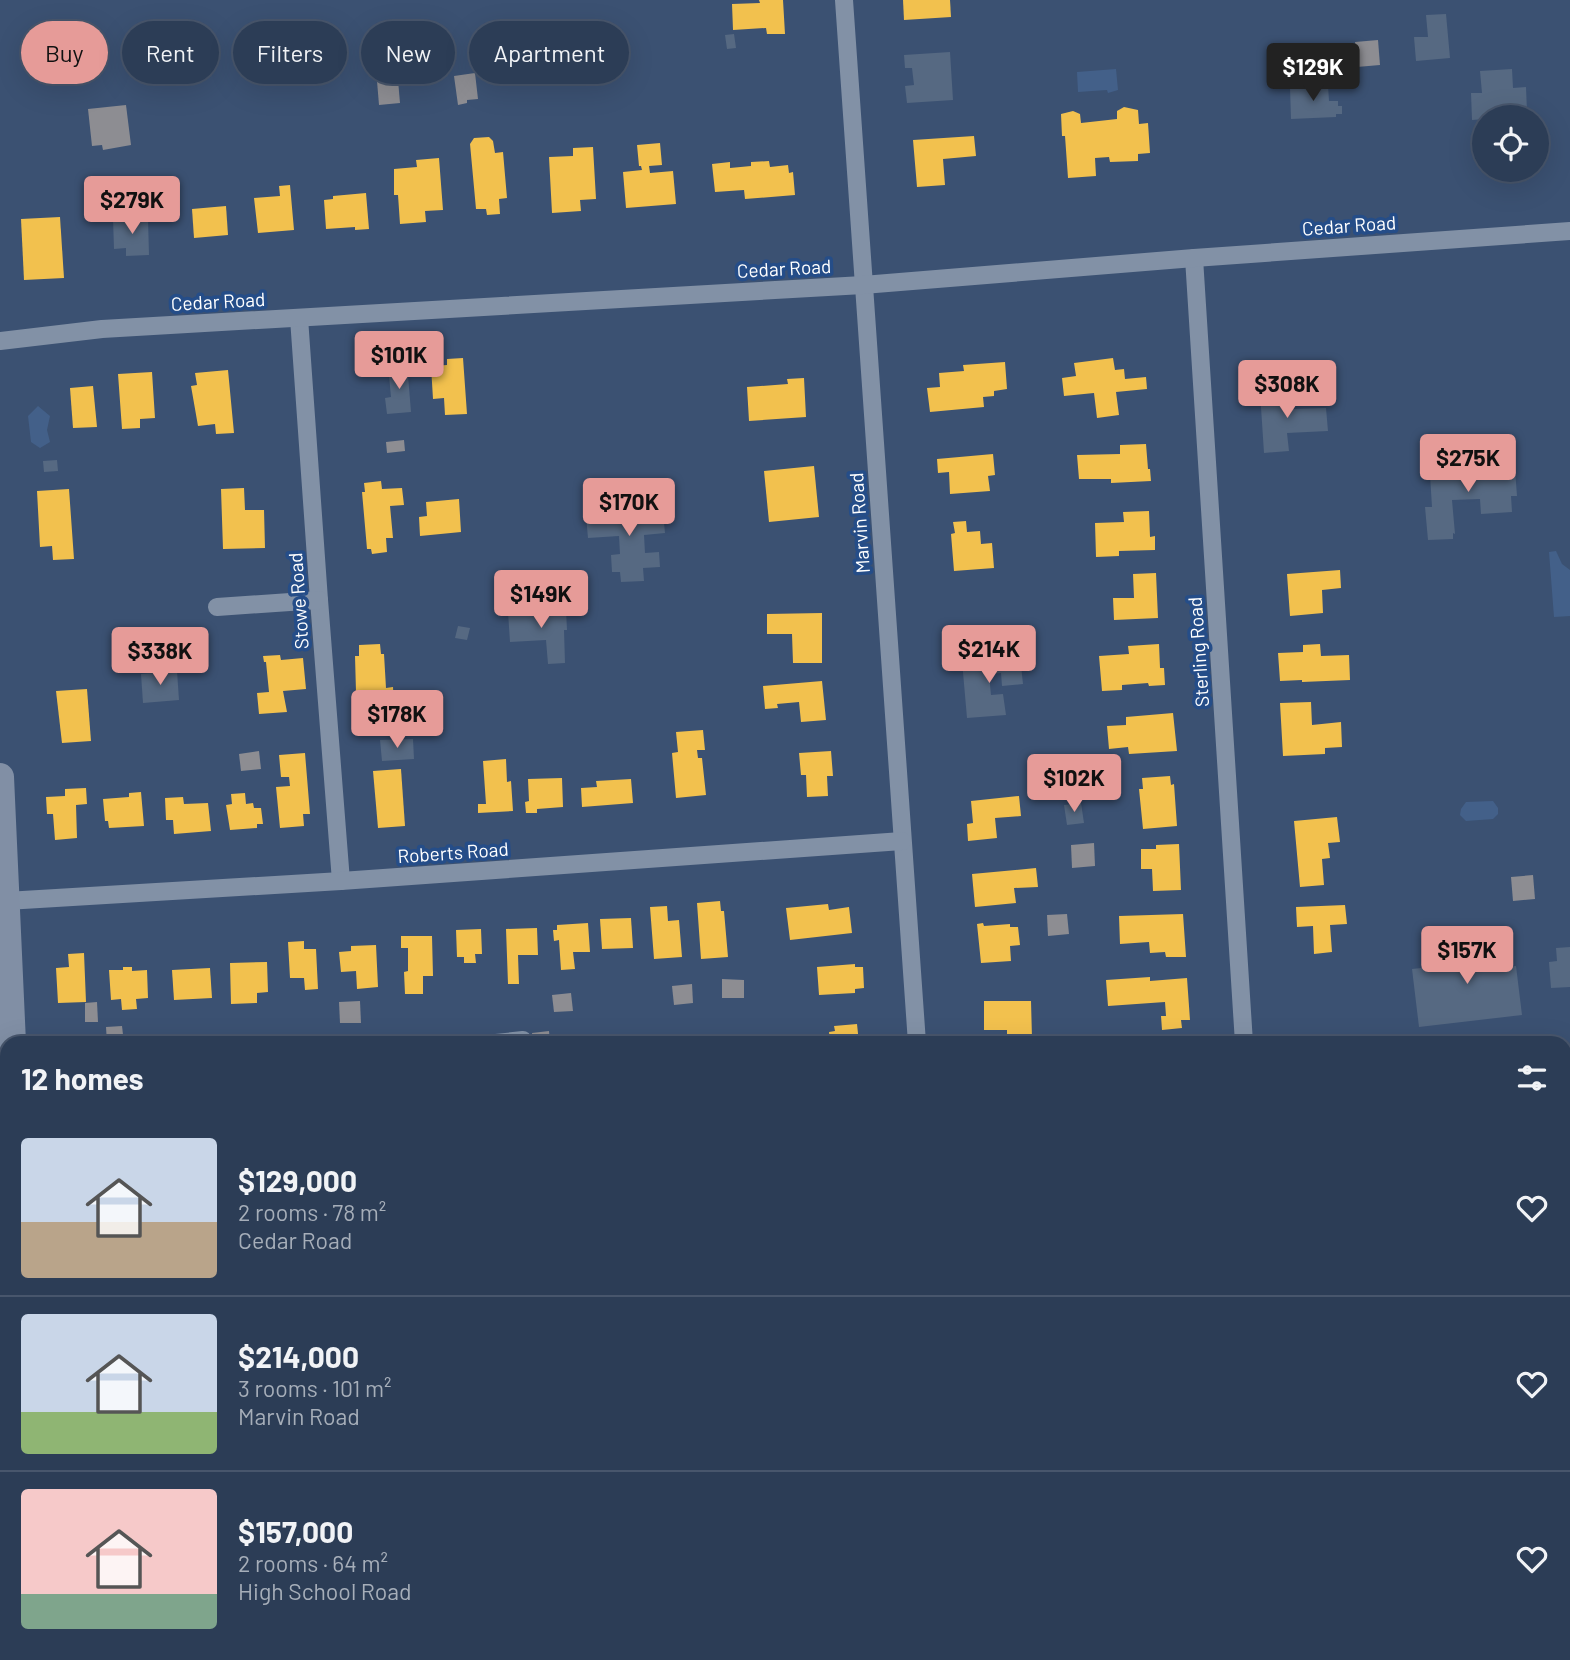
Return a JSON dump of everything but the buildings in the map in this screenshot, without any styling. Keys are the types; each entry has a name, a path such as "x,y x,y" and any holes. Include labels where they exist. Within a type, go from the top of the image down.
{"main road":[{"path":"0,777 12,1036"}],"street":[{"name":"Marvin Road","path":"844,0 916,1036"},
{"name":"Cedar Road","path":"0,341 102,329 863,285 1570,231"},
{"name":"Sterling Road","path":"1194,258 1244,1036"},
{"name":"Stowe Road","path":"299,318 341,881"},
{"path":"217,607 318,600"},
{"name":"Roberts Road","path":"4,889 341,881 902,841"}],"water":[{"path":"1116,69 1118,90 1108,93 1107,90 1078,92 1077,72"},
{"path":"38,406 50,416 47,430 50,442 40,448 31,442 28,416"},
{"path":"1556,551 1562,564 1570,570 1570,616 1554,617 1549,552"},
{"path":"1493,801 1498,808 1498,814 1493,819 1466,821 1460,815 1466,802"}]}
